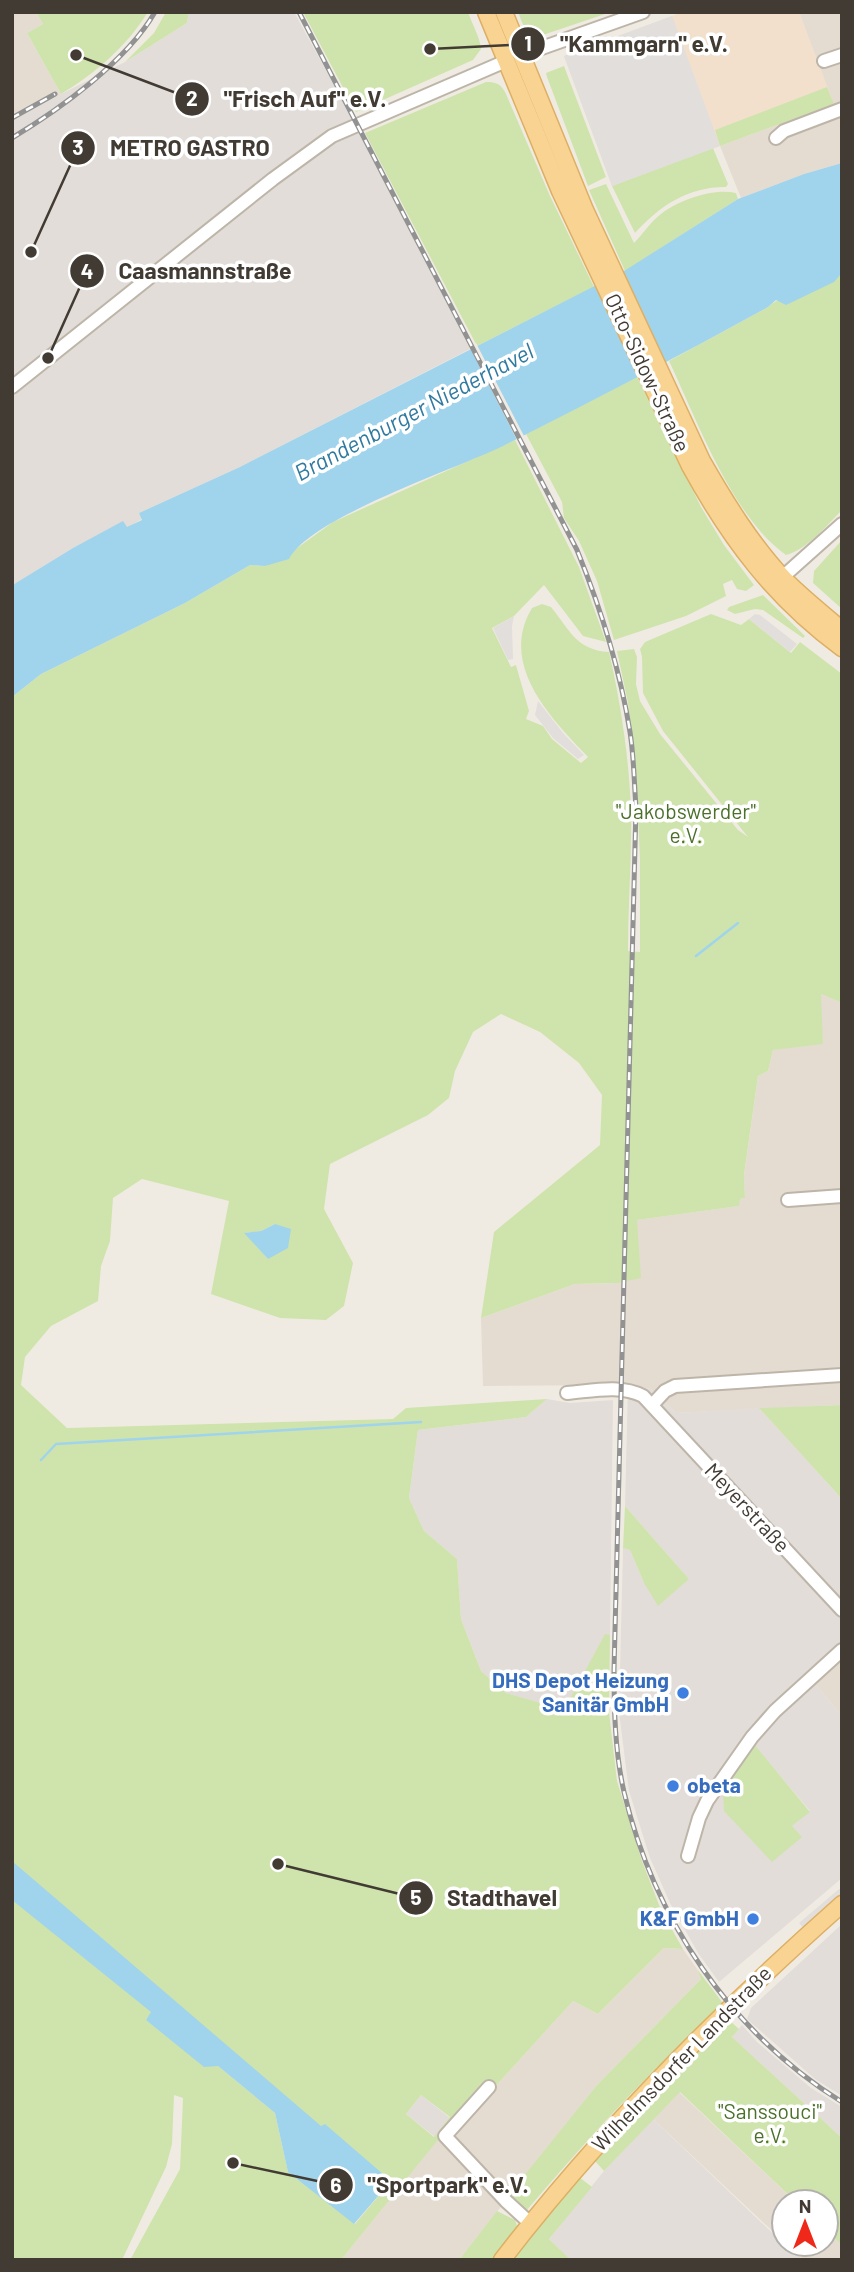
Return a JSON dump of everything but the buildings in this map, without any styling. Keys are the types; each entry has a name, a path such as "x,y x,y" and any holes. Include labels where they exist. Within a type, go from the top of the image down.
{"main road":[{"name":"Otto-Sidow-Straße","path":"486,12 560,191 601,261"},
{"name":"Otto-Sidow-Straße","path":"504,12 601,261 660,385 724,500 797,613 842,648"},
{"path":"506,61 522,55"},
{"name":"Otto-Sidow-Straße","path":"777,582 842,630"},
{"name":"Wilhelmsdorfer Landstraße","path":"502,2260 578,2165 636,2103 759,1979 842,1904"}],"street":[{"path":"522,55 641,13"},
{"path":"824,61 842,54"},
{"path":"12,387 321,143 357,123 506,61"},
{"path":"776,138 784,131 842,109"},
{"path":"777,582 842,524"},
{"path":"788,1200 842,1196"},
{"path":"567,1393 632,1390 652,1405 665,1391 675,1386 842,1375"},
{"name":"Meyerstraße","path":"652,1405 842,1611"},
{"path":"688,1856 707,1801 752,1737 775,1711 842,1650"},
{"path":"489,2087 446,2136 530,2223"}],"shaded area":[{"path":"12,12 36,12 43,24 27,33 61,94 18,119 12,113"},
{"path":"189,12 294,12 356,125 470,349 240,467 139,513 142,519 127,528 123,522 73,548 12,586 12,113 18,118 125,62 187,23"},
{"path":"683,12 799,12 834,104 612,186 564,56"},
{"path":"799,12 842,12 842,163 741,198 720,146 833,104"},
{"path":"672,16 720,146 612,186 564,56"},
{"path":"755,614 797,644 790,652 749,619"},
{"path":"514,616 513,659 508,660 493,628"},
{"path":"538,701 584,755 578,759 553,738 535,715"},
{"path":"821,994 842,1003 842,1405 676,1413 651,1389 628,1385 483,1386 481,1318 575,1284 618,1283 637,1220 738,1206 740,1199 745,1198 744,1176 758,1076 768,1071 773,1050 785,1047"},
{"path":"628,1385 651,1389 676,1413 759,1408 842,1499 842,1642 808,1675 842,1716 842,1878 719,1982 698,1953 670,1903 650,1858 629,1791 619,1712 623,1548 630,1550 644,1583 689,1579 625,1506","holes":["754,1745 810,1811 792,1826"]},
{"path":"547,1399 570,1403 613,1400 610,1635 605,1635 564,1711 506,1693 481,1671 461,1619 457,1559 424,1531 409,1498 418,1430 526,1417"},
{"path":"842,1642 842,1716 808,1675"},
{"path":"839,1889 842,1890 842,1904 808,1934 799,1923"},
{"path":"842,1924 842,2096 815,2079 747,2019 751,2008"},
{"path":"664,1948 683,1949 701,1979 597,2085 459,2260 341,2260 437,2140 452,2134 573,2001 598,2014"},
{"path":"742,2025 757,2042 811,2088 842,2107 842,2138 732,2037"},
{"path":"679,2092 781,2188 770,2188 770,2229 653,2119"},
{"path":"421,2095 450,2118 435,2137 406,2114"},
{"path":"653,2119 770,2231 770,2258 803,2260 571,2260 549,2239 604,2171"},
{"path":"840,2243 842,2245 842,2260 801,2258 840,2258"}],"green space":[{"path":"36,12 148,12 130,37 109,58 61,94 27,33 43,24"},
{"path":"166,12 189,12 187,23 125,62 154,33"},
{"path":"303,12 468,12 481,49 473,60 356,112"},
{"path":"518,12 611,12 537,37 527,30"},
{"path":"564,66 606,177 588,186 546,73"},
{"path":"486,82 498,84 506,94 550,196 594,287 477,346 365,133"},
{"path":"827,87 834,104 720,146 715,130"},
{"path":"713,148 728,184 726,187 699,190 675,200 654,214 635,233 612,186"},
{"path":"606,184 634,243 657,217 687,200 717,192 736,193 738,199 625,271 589,190"},
{"path":"842,273 842,510 802,548 786,555 749,517 733,492 704,438 669,361 776,301 825,285"},
{"path":"637,377 701,507 724,545 754,585 746,591 737,589 732,580 723,584 726,596 686,616 614,640 597,581 579,541 564,518 562,502 526,434"},
{"name":"\"Jakobswerder\" e.V.","path":"515,440 579,567 606,642 583,636 544,585 514,616 492,628 511,667 516,665 529,711 526,719 543,726 552,739 581,763 588,757 559,726 533,689 521,650 523,629 532,608 542,604 551,607 581,643 609,652 624,731 630,791 628,951 640,952 640,859 636,772 628,703 617,651 634,649 640,701 660,734 738,830 748,837 663,731 643,693 640,649 645,642 711,614 741,625 749,619 791,653 800,642 842,674 842,1003 821,994 823,1044 773,1050 768,1071 758,1076 744,1175 745,1198 740,1199 739,1206 637,1220 641,1278 618,1283 575,1284 481,1318 494,1232 600,1145 602,1095 579,1063 540,1032 501,1014 473,1032 455,1071 449,1098 428,1115 330,1164 324,1209 353,1263 344,1306 326,1320 280,1318 211,1294 229,1201 142,1179 113,1198 110,1241 101,1266 98,1301 51,1326 25,1357 21,1385 67,1428 393,1419 406,1408 547,1399 526,1417 418,1430 409,1498 424,1531 457,1559 461,1619 481,1671 506,1693 564,1710 605,1634 610,1635 609,1712 617,1781 642,1861 661,1910 683,1949 664,1948 598,2014 573,2001 452,2134 437,2141 341,2260 130,2260 180,2169 183,2098 174,2095 172,2144 166,2167 122,2260 12,2260 12,697 41,674 185,603 250,565 265,566 293,551 333,522","holes":["275,1224 268,1259 245,1233 261,1231","152,2012 321,2127 391,2181 355,2224 288,2172 275,2113 218,2066 146,2020","421,2095 450,2117 434,2137 406,2114"]},
{"path":"842,540 842,609 813,583 814,571"},
{"path":"763,595 805,636 803,638 763,610 755,609 735,614 727,610"},
{"path":"842,1405 842,1499 759,1408"},
{"path":"625,1506 689,1579 658,1606 644,1583 630,1550 623,1548"},
{"path":"754,1744 810,1812 792,1826 802,1837 772,1862 724,1811 723,1790"},
{"path":"697,1969 725,2006 646,2078 526,2211 507,2197 597,2085 701,1979"},
{"name":"\"Sanssouci\" e.V.","path":"729,2020 739,2029 732,2037 842,2138 842,2245 840,2188 781,2188 680,2092 604,2171 595,2161"},
{"path":"579,2177 592,2187 549,2239 571,2260 511,2260"},
{"path":"497,2211 515,2220 518,2229 494,2260 459,2260"}],"water":[{"name":"Brandenburger Niederhavel","path":"842,163 842,273 834,282 786,305 776,300 702,343 503,446 354,511 303,543 289,559 265,566 250,565 185,603 41,674 12,697 12,586 16,583 123,521 127,527 142,520 139,513 240,467 624,271 738,199"},
{"path":"275,1224 291,1229 288,1248 268,1259 244,1233 261,1231"},
{"path":"12,1861 321,2126 325,2124 391,2181 354,2224 288,2172 275,2113 218,2066 204,2067 146,2020 151,2012 12,1900"}],"pier":[{"path":"476,343 525,438 518,442 469,346"}],"waterway":[{"path":"696,956 738,923"},
{"path":"41,1460 56,1444 421,1422"}],"railway":[{"path":"12,138 51,113 110,66 128,48 155,12"},
{"path":"299,12 577,550 602,617 615,662 630,732 636,807 614,1670 621,1777 637,1839 655,1884 677,1928 703,1969 732,2007 765,2042 802,2074 842,2102"},
{"path":"12,118 55,94"}],"place":[{"name":"\"Kammgarn\" e.V.","path":"430,49"},
{"name":"\"Frisch Auf\" e.V.","path":"76,55"},
{"name":"METRO GASTRO","path":"31,252"},
{"name":"Caasmannstraße","path":"48,358"},
{"name":"DHS Depot Heizung Sanitär GmbH","path":"683,1693"},
{"name":"obeta","path":"673,1786"},
{"name":"Stadthavel","path":"278,1864"},
{"name":"K&F GmbH","path":"753,1919"},
{"name":"\"Sportpark\" e.V.","path":"233,2163"}]}
